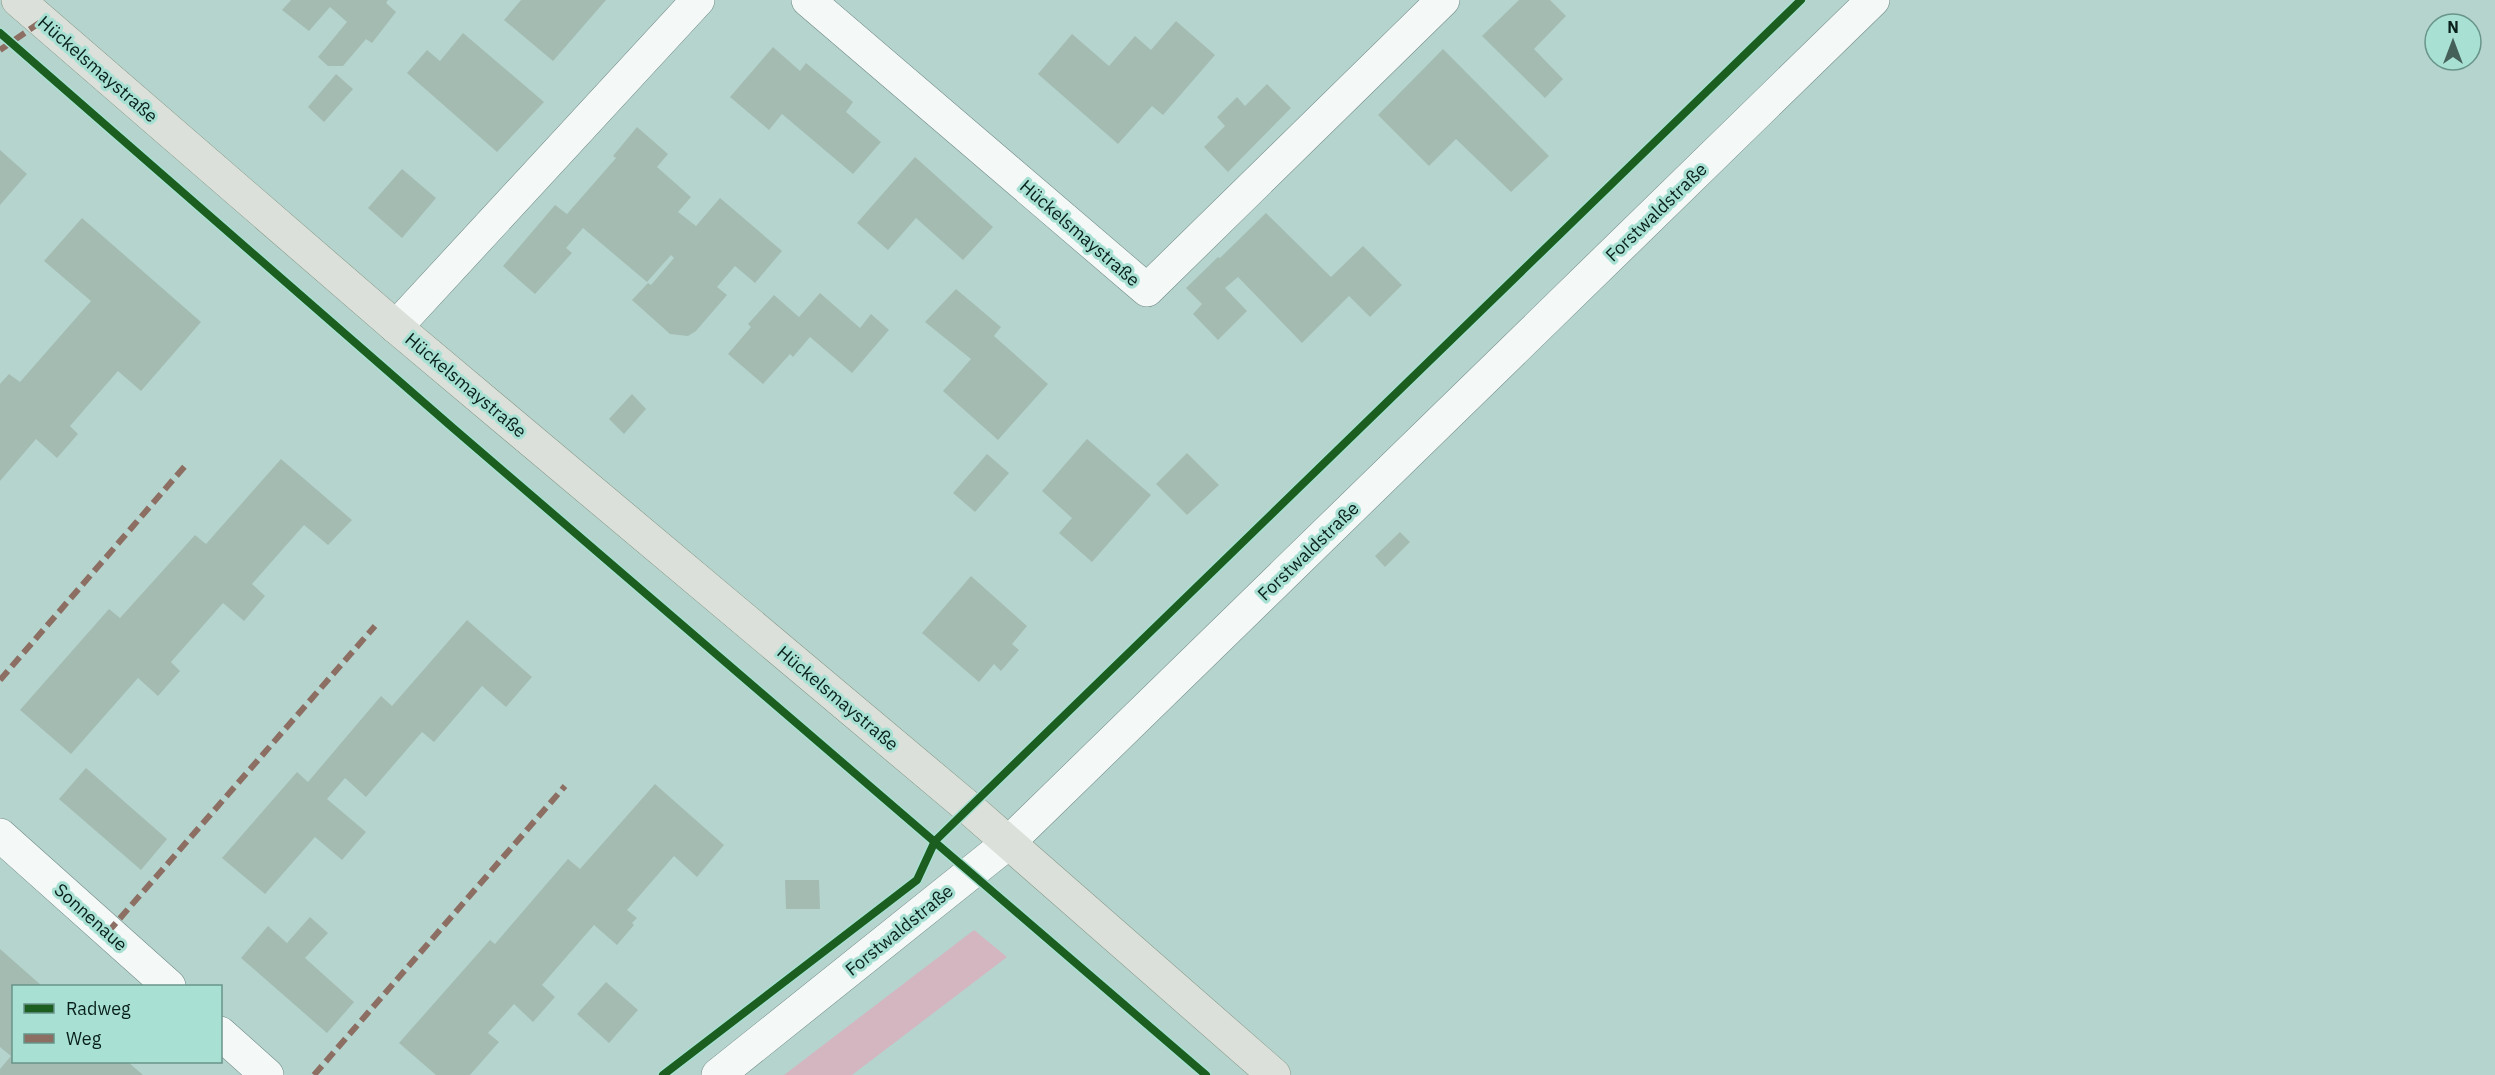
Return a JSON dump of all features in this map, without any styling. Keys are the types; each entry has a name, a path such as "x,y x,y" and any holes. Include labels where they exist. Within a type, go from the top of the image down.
{"main road":[{"name":"Hückelsmaystraße","path":"18,0 396,327 1008,843 1274,1075"}],"street":[{"name":"Hückelsmaystraße","path":"396,327 698,0"},
{"name":"Hückelsmaystraße","path":"808,0 1147,290 1443,0"},
{"name":"Forstwaldstraße","path":"718,1075 1008,843 1873,0"},
{"name":"Sonnenaue","path":"4,847 167,985"},
{"path":"222,1035 267,1075"}],"shaded area":[{"path":"974,930 1007,957 852,1075 784,1075"}],"building":[{"path":"291,0 388,0 386,3 396,12 372,43 366,39 343,66 328,66 318,57 347,22 330,7 309,31 282,10"},
{"path":"521,0 606,0 553,61 504,20"},
{"path":"1519,0 1550,0 1566,16 1534,49 1563,79 1545,98 1482,36"},
{"path":"1176,21 1215,55 1163,115 1152,106 1118,144 1038,74 1072,34 1109,66 1135,36 1151,50"},
{"path":"463,33 544,102 497,152 407,73 427,50 440,61"},
{"path":"773,47 800,71 806,63 853,102 846,112 881,142 853,174 782,114 769,130 730,97"},
{"path":"1443,49 1549,156 1511,192 1456,139 1429,166 1378,115"},
{"path":"336,74 353,89 324,122 308,107"},
{"path":"1267,84 1291,108 1228,172 1204,147 1225,126 1217,117 1237,97 1245,106"},
{"path":"637,127 668,154 657,167 691,197 678,212 696,226 720,198 782,251 755,283 735,266 717,287 727,295 696,331 688,336 670,334 632,300 648,283 651,285 674,258 671,255 647,282 583,228 566,248 572,253 535,294 503,266 555,205 567,214 616,158 613,156"},
{"path":"0,150 27,174 0,205"},
{"path":"915,157 993,227 963,260 916,218 888,250 857,223"},
{"path":"402,169 436,198 402,238 368,208"},
{"path":"1266,213 1331,277 1363,246 1402,285 1370,317 1349,296 1302,343 1238,277 1225,288 1247,311 1218,340 1193,314 1202,304 1186,288"},
{"path":"82,218 201,322 141,391 118,371 70,426 78,434 57,458 36,439 0,481 0,384 9,374 20,382 91,301 44,261"},
{"path":"956,289 1001,327 994,336 1048,384 998,440 943,391 971,359 925,322"},
{"path":"820,293 860,328 871,314 889,330 852,373 810,337 793,357 790,354 763,384 728,354 751,327 748,324 774,295 799,317"},
{"path":"632,394 646,409 624,434 609,419"},
{"path":"1087,439 1151,495 1092,562 1059,533 1072,518 1042,491"},
{"path":"1187,453 1219,485 1187,515 1156,484"},
{"path":"987,454 1009,473 975,512 953,493"},
{"path":"281,459 352,520 328,545 304,525 252,584 265,596 244,621 223,603 171,662 180,671 158,696 138,678 71,754 20,710 109,609 120,618 195,535 206,544"},
{"path":"1400,532 1410,542 1385,567 1375,556"},
{"path":"971,576 1027,626 1012,644 1019,650 1001,671 994,664 979,682 922,633"},
{"path":"467,620 532,677 506,707 482,686 434,742 422,732 366,797 345,778 327,799 366,832 342,860 315,837 265,894 222,858 297,772 308,782 381,696 392,706"},
{"path":"86,768 167,839 141,870 59,799"},
{"path":"655,784 724,845 697,877 674,856 627,910 637,918 617,945 594,925 542,985 555,997 533,1022 514,1004 488,1033 499,1042 470,1075 436,1075 399,1043 490,940 495,944 568,859 580,869"},
{"path":"785,880 819,880 820,909 786,909"},
{"path":"310,917 328,933 305,958 354,1002 327,1033 241,958 268,926 287,943"},
{"path":"0,949 41,985 12,985 12,1063 129,1063 143,1075 0,1075 0,1069 11,1056 0,1047"},
{"path":"606,982 638,1010 609,1043 577,1014"}],"marked path":[{"path":"0,50 42,21"},
{"path":"0,680 185,466"},
{"path":"108,932 375,626"},
{"path":"314,1075 565,786"}],"cycle path":[{"path":"663,1075 917,880 935,841 1801,0"},
{"path":"0,33 453,428 1206,1075"}]}
